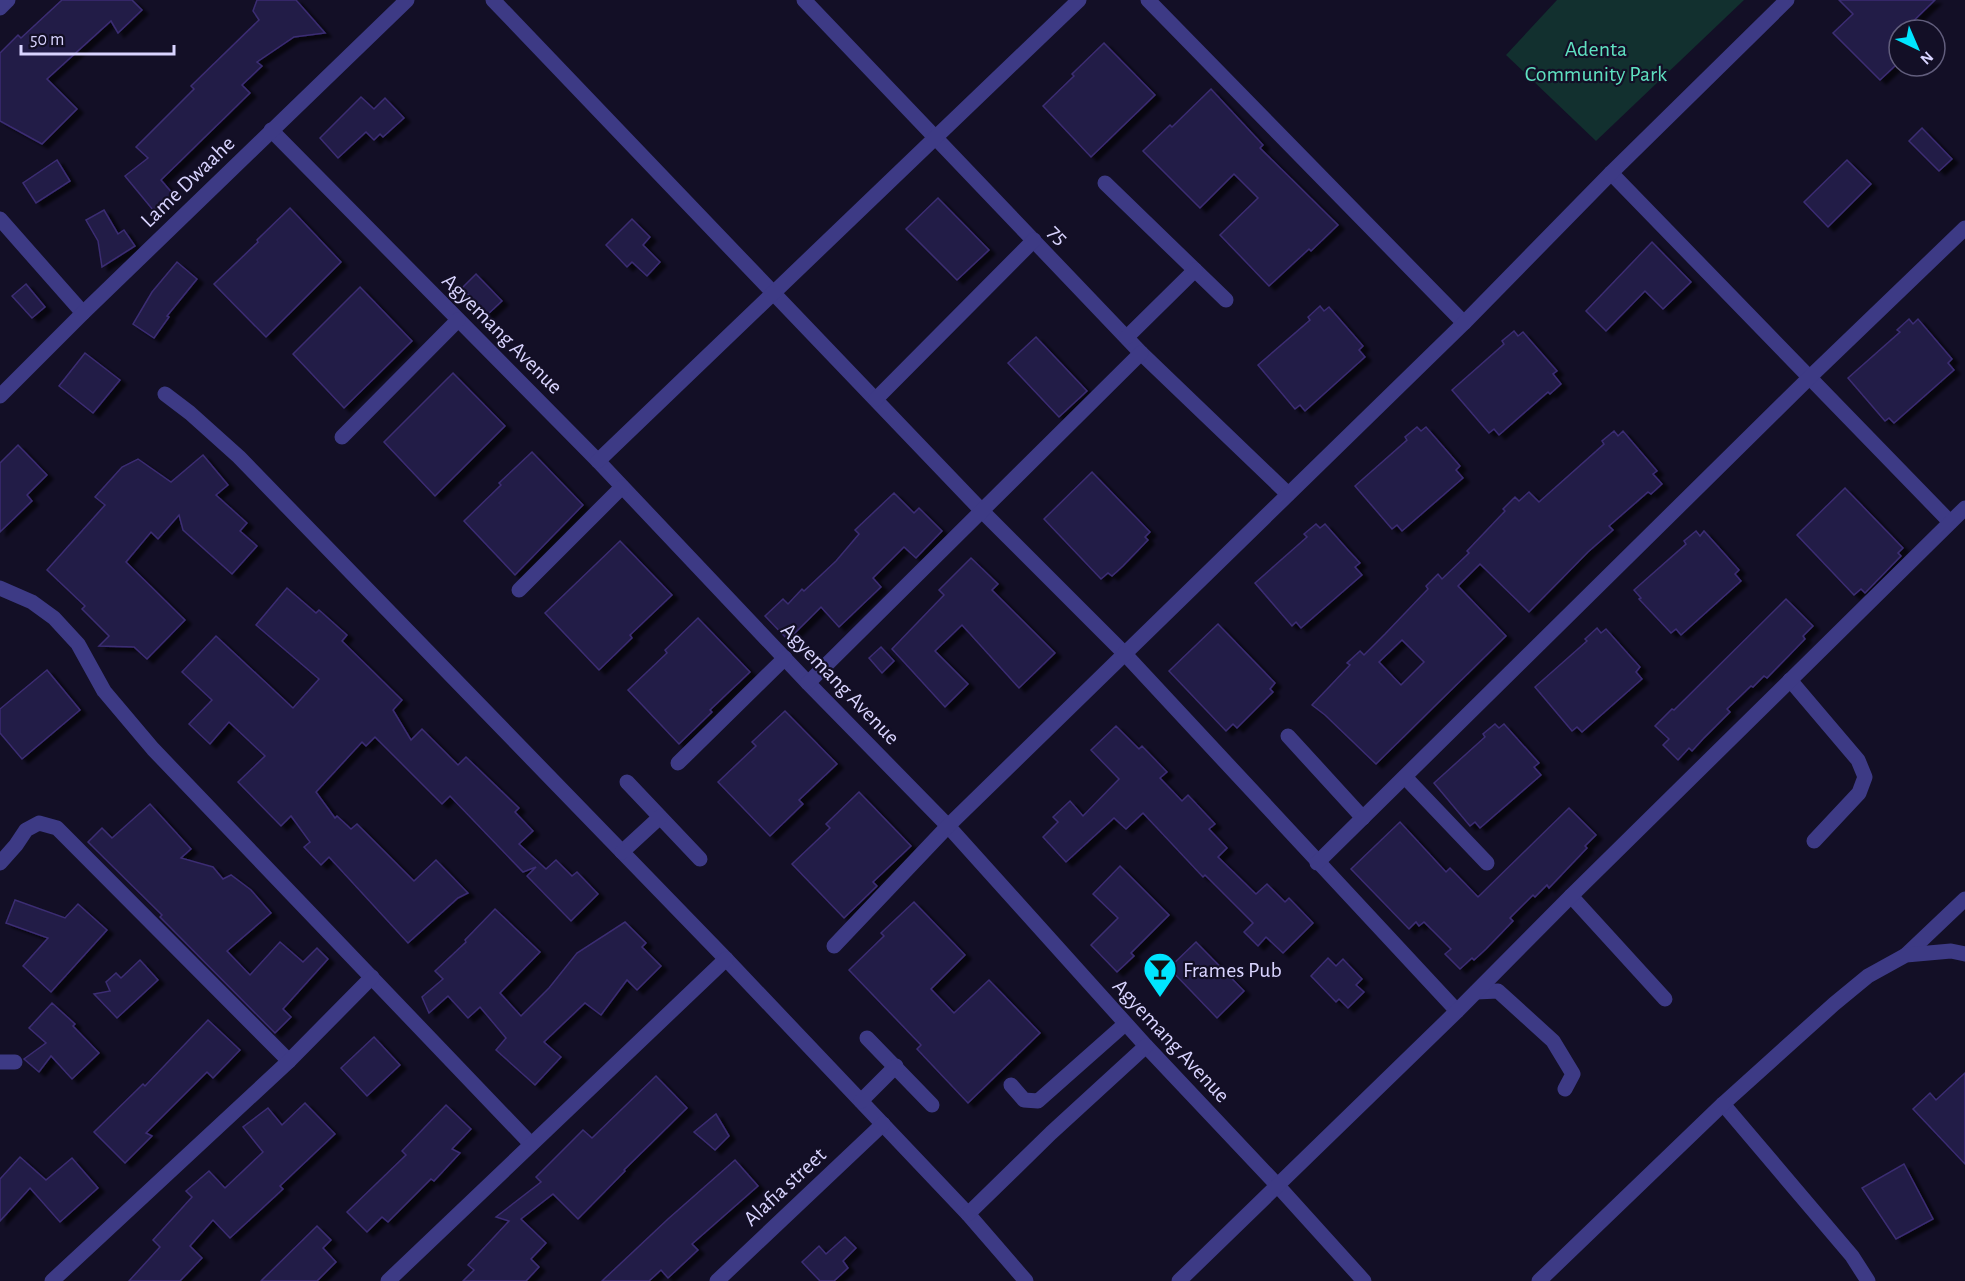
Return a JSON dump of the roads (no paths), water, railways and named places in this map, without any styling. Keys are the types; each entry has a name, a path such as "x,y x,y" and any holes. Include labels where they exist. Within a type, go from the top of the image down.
{"street":[{"path":"0,8 8,0"},
{"name":"Lame Dwaahe","path":"0,396 407,0"},
{"path":"493,0 982,511 1124,653 1457,1011"},
{"name":"75","path":"804,0 1141,353 1288,494"},
{"path":"598,460 1079,0"},
{"path":"1148,0 1464,323"},
{"path":"834,946 948,826 1464,323 1611,173 1787,0"},
{"name":"Agyemang Avenue","path":"271,130 598,460 784,658 948,826 1125,1024 1364,1281"},
{"path":"1611,173 1950,522"},
{"path":"1106,183 1226,300"},
{"path":"0,219 83,313"},
{"path":"1317,863 1810,377 1965,228"},
{"path":"876,399 1034,240"},
{"path":"1128,337 1195,270"},
{"path":"342,437 458,320"},
{"path":"808,683 1141,353"},
{"path":"165,394 239,457 726,959 968,1214 1026,1281"},
{"path":"519,590 622,487"},
{"path":"1179,1281 1457,1011 1965,508"},
{"path":"0,588 32,602 54,618 78,644 104,691 153,749 531,1144"},
{"path":"678,763 784,658"},
{"path":"1790,680 1858,759 1865,777 1859,794 1814,842"},
{"path":"1288,736 1363,818"},
{"path":"1405,777 1487,863"},
{"path":"627,782 700,859"},
{"path":"622,852 660,817"},
{"path":"0,863 26,830 39,823 57,828 290,1061"},
{"path":"1571,896 1665,999"},
{"path":"1539,1281 1723,1104 1834,1004 1868,976 1906,955 1965,899"},
{"path":"1906,955 1951,951 1965,954"},
{"path":"388,1281 726,959"},
{"path":"52,1281 290,1061 372,977"},
{"path":"1476,992 1498,991 1553,1041 1572,1074 1565,1089"},
{"path":"1011,1085 1024,1100 1038,1101 1125,1024"},
{"path":"867,1038 932,1105"},
{"path":"968,1214 1051,1133 1146,1046"},
{"path":"861,1101 896,1066"},
{"path":"1723,1104 1851,1256 1868,1281"},
{"name":"Alafia street","path":"717,1281 883,1124"}],"place":[{"name":"Frames Pub","path":"1160,998"}],"park label":[{"name":"Adenta Community Park","path":"1596,60"}]}
